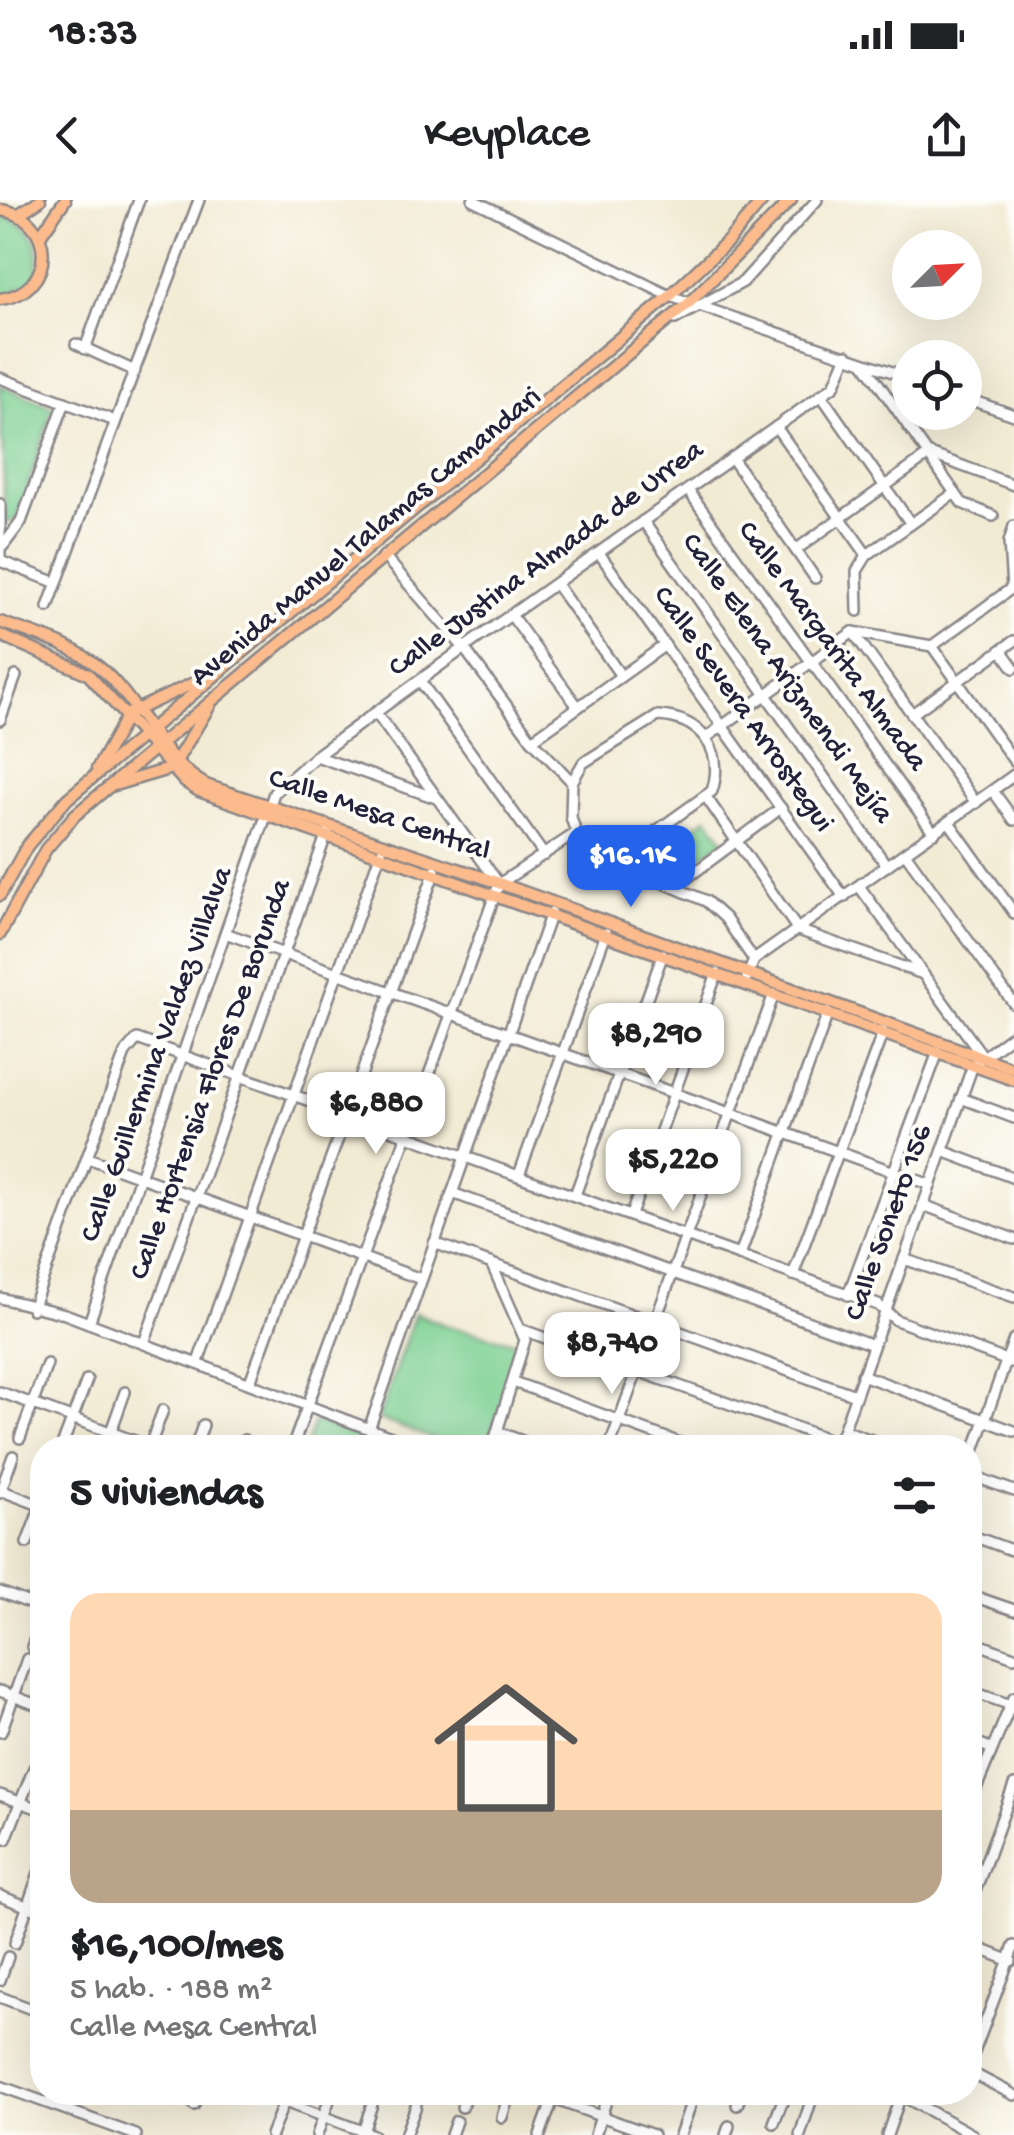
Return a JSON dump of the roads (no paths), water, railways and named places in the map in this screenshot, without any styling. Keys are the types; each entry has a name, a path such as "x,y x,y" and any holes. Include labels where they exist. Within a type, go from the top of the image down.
{"main road":[{"path":"19,214 40,200"},
{"path":"40,236 66,200"},
{"name":"Avenida Manuel Talamas Camandari","path":"0,895 40,827 94,774 670,296 728,242 763,200"},
{"name":"Avenida Manuel Talamas Camandari","path":"0,934 46,850 106,788 660,327 694,304 791,200"},
{"path":"0,210 19,214 40,236 44,254 37,279 24,292 0,299"},
{"path":"384,556 384,540 411,510"},
{"name":"Calle Mesa Central","path":"0,622 79,661 132,711 175,764 206,784 1014,1069"},
{"name":"Calle Mesa Central","path":"0,635 79,661"},
{"path":"94,774 132,711 212,674"},
{"path":"106,788 175,764 200,718 223,688"},
{"name":"Calle Mesa Central","path":"270,808 327,834 497,888 551,914 663,954 717,973 747,978 774,994 938,1052 978,1059 1014,1080"}],"street":[{"path":"135,370 80,346 139,200"},
{"path":"48,608 199,200"},
{"path":"473,200 670,296 892,371"},
{"path":"694,304 743,282 817,200"},
{"name":"Calle Justina Almada de Urrea","path":"270,808 280,787 316,756 820,395 840,379 848,355"},
{"path":"862,360 962,503 992,516"},
{"path":"0,378 115,420"},
{"path":"820,395 911,524"},
{"path":"3,546 21,522 65,402"},
{"path":"982,404 1014,415"},
{"path":"776,426 867,555"},
{"path":"930,454 1014,485"},
{"path":"797,548 930,454"},
{"path":"732,458 815,578"},
{"name":"Calle Margarita Almada","path":"688,490 934,833"},
{"path":"858,611 857,571 867,555 956,493"},
{"path":"0,504 0,561 56,583"},
{"name":"Calle Elena Arizmendi Mejía","path":"643,521 888,866"},
{"path":"707,737 854,632 932,646 1007,594 1013,585 1009,542 1014,526"},
{"name":"Calle Severa Arrostegui","path":"599,553 844,897"},
{"path":"384,556 464,648 532,740 572,782"},
{"path":"556,584 621,676"},
{"path":"511,616 578,707"},
{"path":"854,632 976,803"},
{"path":"912,714 1014,641"},
{"path":"532,740 665,645"},
{"path":"932,646 1014,761"},
{"path":"1001,650 1014,668"},
{"path":"0,720 4,697 16,676"},
{"path":"420,680 544,855"},
{"path":"376,712 497,888"},
{"path":"576,833 571,817 572,782 583,763 658,716 691,724 707,737 714,782 706,797 640,842 612,846"},
{"path":"316,756 436,798"},
{"path":"747,978 754,960 1014,775"},
{"path":"993,790 1014,820"},
{"path":"706,797 798,930 923,974"},
{"name":"Calle Guillermina Valdez Villalva","path":"88,1323 270,808"},
{"path":"675,887 782,808"},
{"path":"949,822 1014,913"},
{"path":"296,1435 497,888 576,833"},
{"path":"576,833 612,846 636,871 717,908 754,960"},
{"name":"Calle Hortensia Flores De Borunda","path":"144,1344 327,834"},
{"path":"198,1362 381,852"},
{"path":"904,854 1014,1004"},
{"path":"250,1382 434,871"},
{"path":"859,886 978,1059 1014,1034"},
{"path":"369,1429 551,914"},
{"path":"519,1175 606,933"},
{"path":"228,934 930,1184"},
{"path":"575,1195 663,954"},
{"path":"632,1216 717,973"},
{"path":"614,1435 774,994"},
{"path":"740,1255 828,1013"},
{"path":"793,1275 883,1032"},
{"path":"32,1309 130,1043 137,1039 878,1304 885,1314 1010,1362"},
{"path":"848,1295 938,1052"},
{"name":"Calle Soneto 156","path":"842,1435 978,1059"},
{"path":"961,1098 1014,1118"},
{"path":"943,1150 1014,1178"},
{"path":"88,1158 421,1280"},
{"path":"452,1194 873,1346"},
{"path":"924,1205 1014,1239"},
{"path":"434,1242 856,1395"},
{"path":"904,1259 1014,1297"},
{"path":"491,1264 523,1330 525,1349 497,1435"},
{"path":"0,1298 88,1323 198,1362 385,1435"},
{"path":"523,1330 811,1435"},
{"path":"980,1435 1010,1362 1014,1339"},
{"path":"20,1438 47,1364"},
{"path":"862,1375 1014,1431"},
{"path":"65,1435 87,1380"},
{"path":"516,1383 659,1435"},
{"path":"0,1392 118,1435"},
{"path":"109,1435 125,1392"},
{"path":"155,1435 163,1410"},
{"path":"199,1435 202,1425"},
{"path":"844,1430 858,1435"},
{"path":"498,1432 506,1435"},
{"path":"12,1456 0,1491 30,1501"},
{"path":"982,1480 1014,1492"},
{"path":"27,1543 30,1535"},
{"path":"982,1539 1014,1551"},
{"path":"0,1608 2,1593 30,1604"},
{"path":"982,1599 1014,1610"},
{"path":"982,1646 1014,1658"},
{"path":"1,1732 26,1660"},
{"path":"0,1691 30,1702"},
{"path":"982,1695 1012,1701 982,1770"},
{"path":"982,1745 990,1748"},
{"path":"6,1839 30,1778"},
{"path":"982,1872 1014,1785"},
{"path":"0,1795 30,1805"},
{"path":"0,1896 30,1907"},
{"path":"15,1944 30,1897"},
{"path":"982,2033 1012,1961 1014,1946"},
{"path":"982,1950 1012,1961"},
{"path":"0,1980 8,1956"},
{"path":"0,1997 30,2008"},
{"path":"982,2079 1014,2096"},
{"path":"0,2086 30,2097"},
{"path":"52,2105 136,2135"},
{"path":"271,2135 283,2105"},
{"path":"301,2105 366,2134 373,2105"},
{"path":"317,2135 328,2105"},
{"path":"502,2117 506,2105"},
{"path":"540,2135 551,2105"},
{"path":"567,2105 653,2135"},
{"path":"594,2135 605,2105"},
{"path":"774,2123 781,2105"},
{"path":"800,2135 809,2105"},
{"path":"887,2135 897,2105"},
{"path":"921,2105 974,2135"},
{"path":"404,2135 416,2106"},
{"path":"680,2135 690,2106"},
{"path":"450,2135 456,2121"}]}
